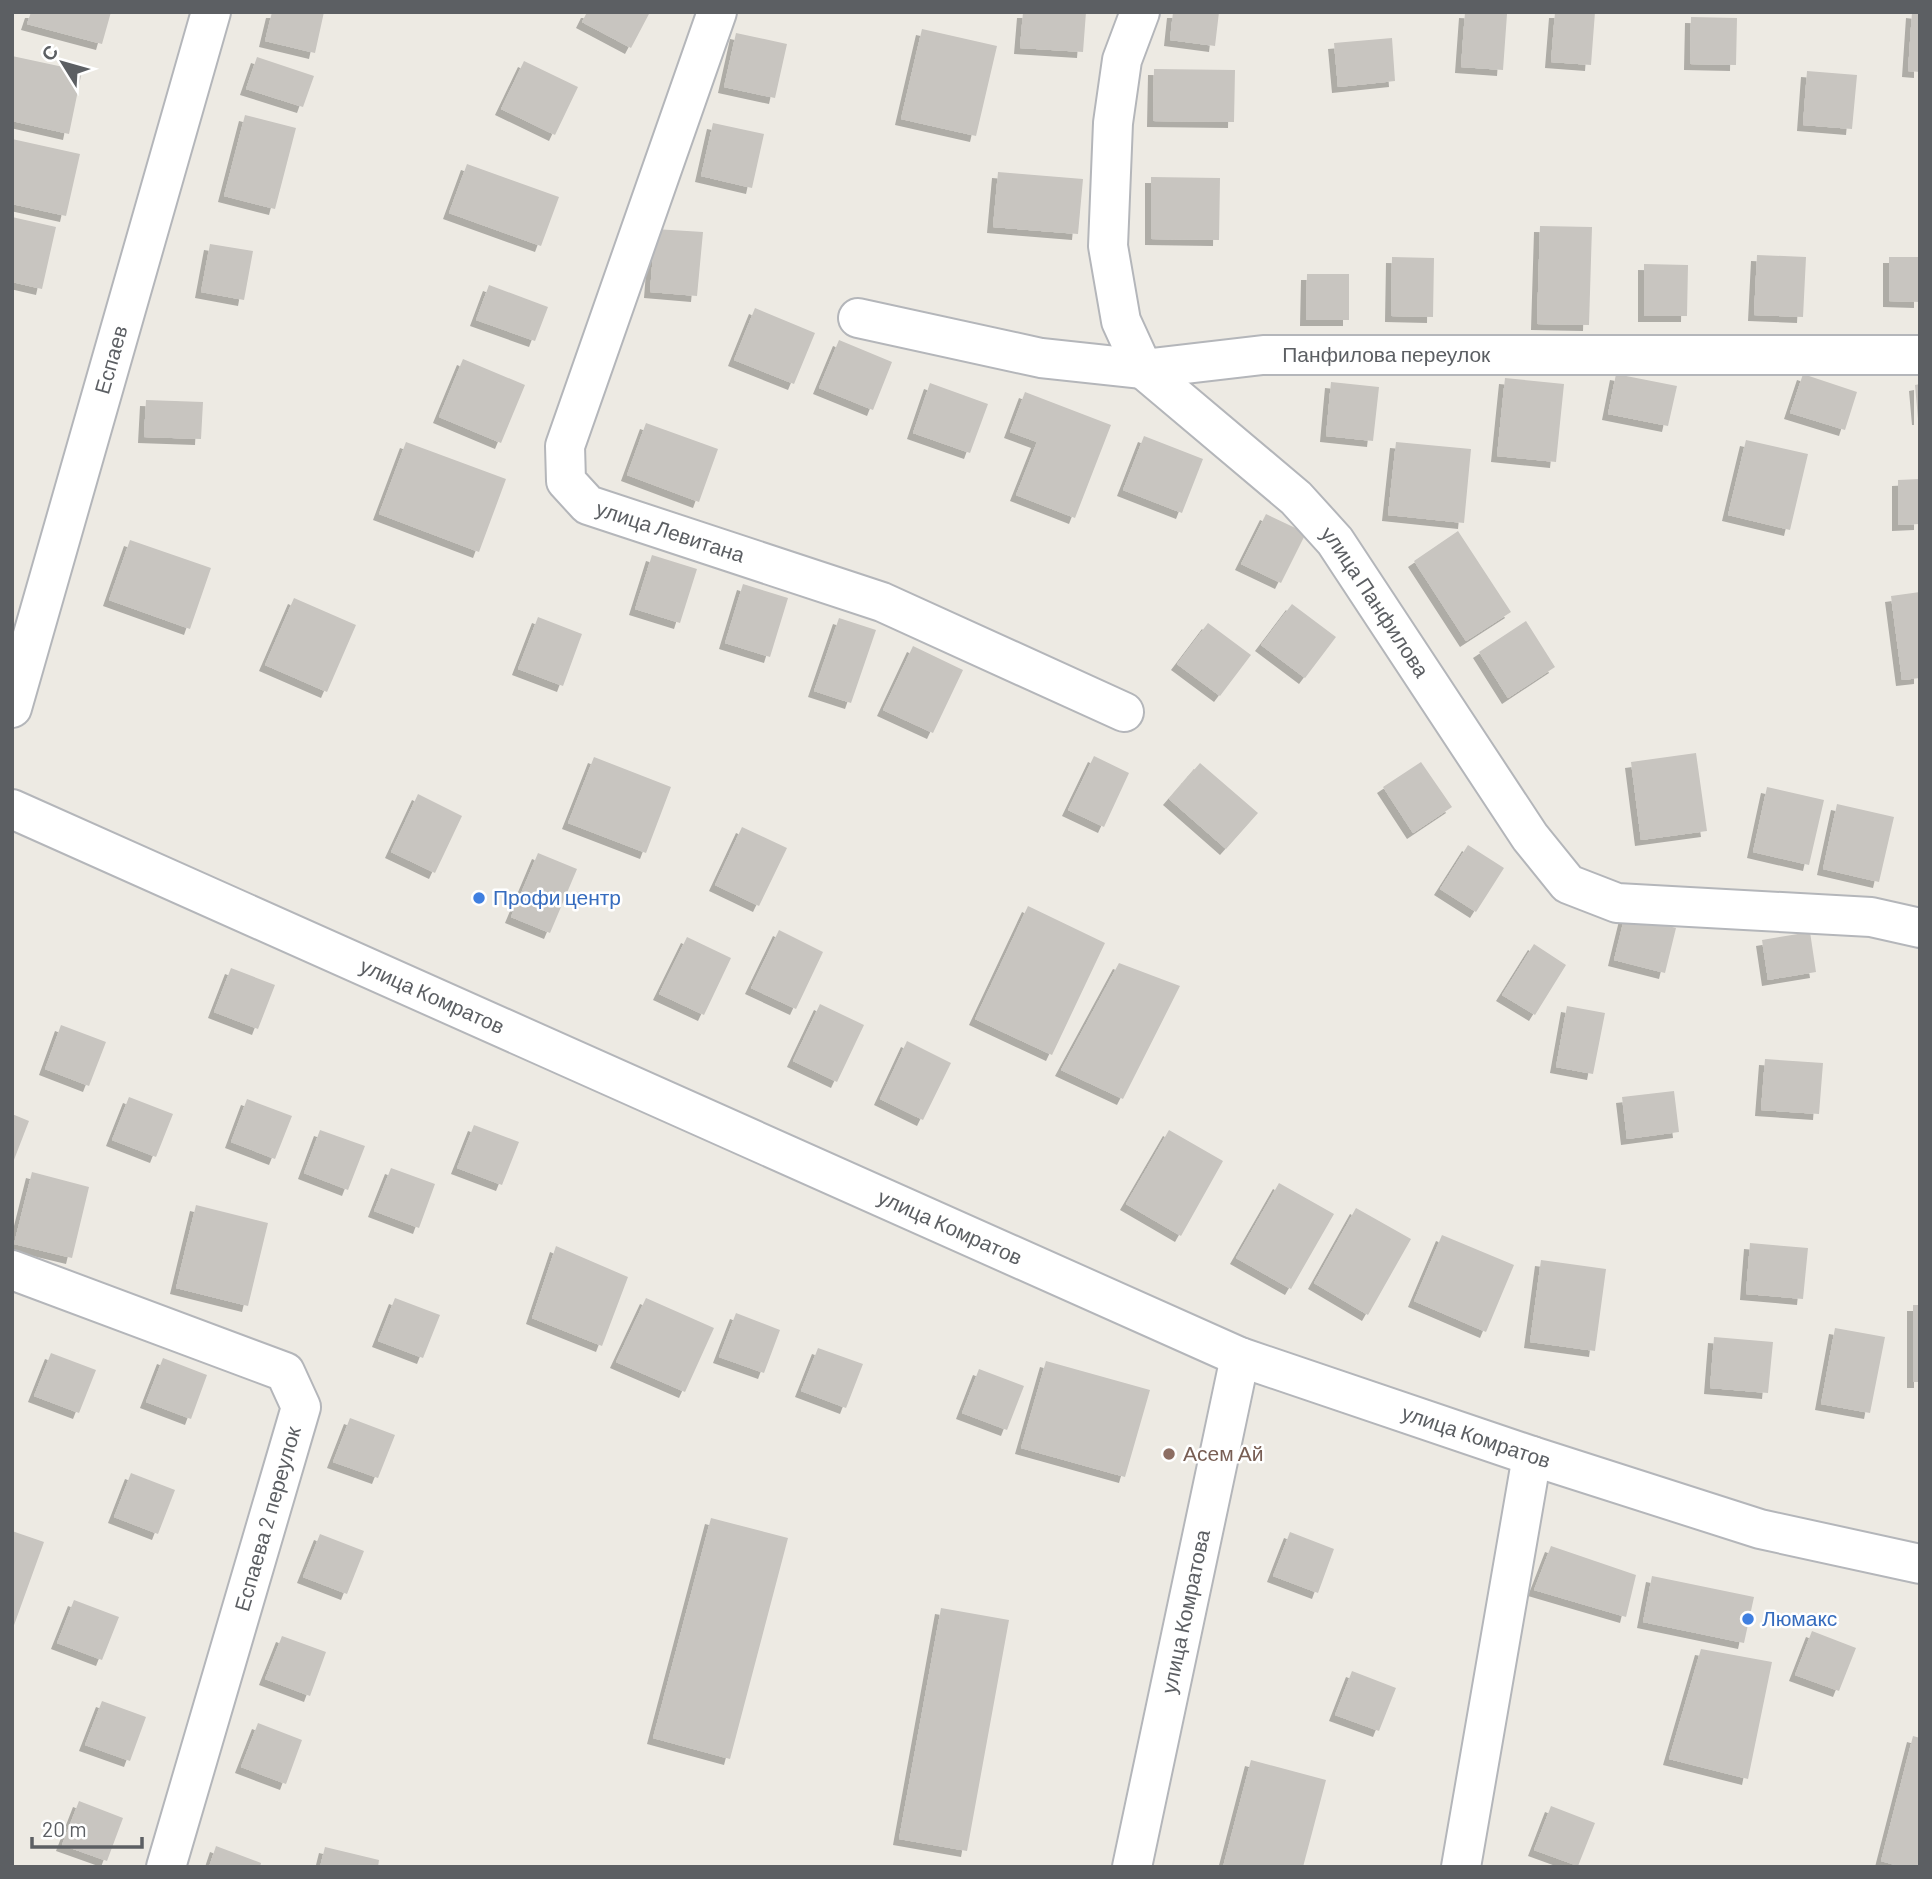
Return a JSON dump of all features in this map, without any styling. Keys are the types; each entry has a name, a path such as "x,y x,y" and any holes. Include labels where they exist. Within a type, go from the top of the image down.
{"street":[{"name":"Еспаев","path":"12,708 211,12"},
{"name":"улица Левитана","path":"717,12 565,446 566,481 588,505 881,601 1124,712"},
{"name":"улица Панфилова","path":"1140,12 1122,60 1113,123 1108,246 1121,321 1143,369 1296,498 1335,541 1530,837 1568,884 1617,902 1871,917 1920,928"},
{"name":"Панфилова переулок","path":"858,318 1041,358 1143,369 1263,355 1920,355"},
{"name":"улица Комратов","path":"12,809 1240,1357 1532,1456 1760,1529 1920,1564"},
{"name":"Еспаева 2 переулок","path":"12,1270 285,1372 301,1407 166,1867"},
{"name":"улица Комратова","path":"1132,1867 1240,1357"},
{"path":"1461,1867 1532,1456"}],"building":[{"path":"31,12 111,12 102,44 27,24"},
{"path":"272,12 324,12 315,53 265,41"},
{"path":"587,12 650,12 631,48 582,22"},
{"path":"1023,12 1086,12 1083,52 1020,48"},
{"path":"1173,12 1219,12 1215,46 1170,40"},
{"path":"1465,12 1507,14 1503,70 1461,67"},
{"path":"1555,12 1595,12 1591,65 1551,62"},
{"path":"1912,12 1920,13 1920,72 1908,71"},
{"path":"1691,17 1737,18 1736,65 1690,64"},
{"path":"922,29 997,46 976,136 901,119"},
{"path":"736,33 787,44 775,98 724,87"},
{"path":"1392,38 1395,81 1338,87 1334,43"},
{"path":"12,56 82,71 69,134 12,121"},
{"path":"257,57 314,76 303,107 246,89"},
{"path":"524,61 578,87 555,135 501,109"},
{"path":"1154,69 1235,70 1234,122 1153,121"},
{"path":"1807,71 1857,75 1852,129 1803,125"},
{"path":"245,115 296,128 275,209 224,196"},
{"path":"713,123 764,134 752,188 701,176"},
{"path":"12,139 80,154 66,216 12,204"},
{"path":"467,164 559,197 541,246 449,213"},
{"path":"998,172 1083,179 1078,234 993,227"},
{"path":"1151,177 1220,178 1219,240 1151,239"},
{"path":"12,217 56,227 42,289 12,282"},
{"path":"1540,226 1592,227 1589,325 1537,324"},
{"path":"655,229 703,232 697,296 650,292"},
{"path":"210,244 253,251 244,300 201,292"},
{"path":"1757,255 1806,257 1803,317 1754,315"},
{"path":"1392,257 1434,258 1433,317 1391,316"},
{"path":"1889,257 1920,257 1920,302 1889,301"},
{"path":"1644,264 1688,265 1687,316 1644,316"},
{"path":"1307,274 1349,274 1349,320 1306,320"},
{"path":"489,285 548,307 535,341 476,320"},
{"path":"755,308 815,333 794,384 734,360"},
{"path":"839,340 892,362 873,410 819,388"},
{"path":"463,359 525,385 501,443 439,417"},
{"path":"1616,374 1677,386 1668,426 1608,414"},
{"path":"1803,374 1857,392 1845,430 1790,413"},
{"path":"1505,378 1564,384 1556,462 1497,456"},
{"path":"1331,382 1379,387 1373,441 1326,436"},
{"path":"930,383 988,404 970,453 913,433"},
{"path":"1920,384 1920,419 1918,419 1915,385"},
{"path":"1025,392 1111,425 1075,518 1016,495 1037,442 1010,432"},
{"path":"146,400 203,402 201,439 144,437"},
{"path":"646,423 718,449 699,502 627,475"},
{"path":"1144,436 1203,459 1182,513 1123,490"},
{"path":"1746,440 1808,454 1790,530 1728,515"},
{"path":"406,442 506,479 479,552 379,514"},
{"path":"1396,442 1471,449 1464,523 1388,515"},
{"path":"1920,479 1920,524 1898,525 1898,480"},
{"path":"1266,514 1306,533 1281,583 1241,564"},
{"path":"1458,531 1511,612 1466,641 1414,561"},
{"path":"130,540 211,568 190,629 109,600"},
{"path":"652,555 697,569 680,623 635,609"},
{"path":"743,584 788,598 770,657 725,643"},
{"path":"1920,592 1920,678 1902,680 1891,596"},
{"path":"294,598 356,625 327,692 265,665"},
{"path":"1292,604 1336,637 1305,678 1261,645"},
{"path":"538,617 582,634 563,686 518,669"},
{"path":"839,618 876,630 851,703 814,691"},
{"path":"1526,621 1555,667 1508,698 1479,652"},
{"path":"1208,623 1251,655 1220,696 1177,664"},
{"path":"913,646 963,670 933,733 883,710"},
{"path":"1696,753 1707,831 1641,840 1631,762"},
{"path":"1094,756 1129,773 1104,827 1068,810"},
{"path":"594,757 671,787 646,853 568,823"},
{"path":"1421,762 1452,807 1413,833 1383,787"},
{"path":"1200,763 1258,813 1226,849 1169,799"},
{"path":"1767,787 1824,800 1809,865 1753,852"},
{"path":"418,794 462,816 435,873 391,852"},
{"path":"1837,804 1894,817 1879,882 1823,869"},
{"path":"742,827 787,848 759,906 715,885"},
{"path":"1468,845 1504,868 1476,912 1440,889"},
{"path":"538,853 577,869 550,933 511,917"},
{"path":"1028,906 1105,943 1052,1055 975,1019"},
{"path":"1625,915 1676,928 1665,973 1614,960"},
{"path":"779,930 823,952 796,1009 751,988"},
{"path":"1810,932 1816,972 1768,980 1762,940"},
{"path":"687,937 731,958 704,1015 659,994"},
{"path":"1534,944 1566,965 1535,1015 1502,995"},
{"path":"1119,963 1180,986 1123,1099 1061,1070"},
{"path":"231,968 275,985 258,1029 214,1012"},
{"path":"820,1004 864,1025 837,1082 793,1061"},
{"path":"1567,1006 1605,1013 1593,1074 1556,1067"},
{"path":"61,1025 106,1042 89,1086 45,1069"},
{"path":"907,1041 951,1063 923,1120 880,1099"},
{"path":"1765,1059 1823,1063 1819,1114 1761,1110"},
{"path":"1674,1091 1679,1132 1627,1139 1622,1097"},
{"path":"129,1097 173,1114 156,1157 112,1140"},
{"path":"247,1099 292,1116 275,1159 231,1142"},
{"path":"12,1114 29,1121 12,1165"},
{"path":"474,1125 519,1142 502,1185 457,1168"},
{"path":"320,1130 365,1146 348,1190 304,1173"},
{"path":"1169,1130 1223,1161 1181,1236 1126,1204"},
{"path":"391,1168 435,1184 419,1228 374,1211"},
{"path":"32,1172 89,1187 72,1258 14,1244"},
{"path":"1279,1183 1334,1214 1291,1289 1236,1258"},
{"path":"196,1205 268,1223 248,1306 176,1288"},
{"path":"1356,1208 1411,1239 1368,1315 1314,1283"},
{"path":"1442,1235 1514,1265 1486,1332 1414,1301"},
{"path":"1750,1243 1808,1248 1803,1299 1746,1294"},
{"path":"556,1246 628,1277 602,1346 532,1318"},
{"path":"1541,1260 1606,1269 1595,1351 1530,1342"},
{"path":"395,1298 440,1315 423,1358 378,1341"},
{"path":"646,1298 714,1328 685,1392 616,1362"},
{"path":"1913,1305 1920,1305 1920,1382 1913,1382"},
{"path":"736,1313 780,1330 764,1373 719,1357"},
{"path":"1835,1328 1885,1337 1870,1413 1821,1404"},
{"path":"1714,1337 1773,1342 1768,1393 1710,1388"},
{"path":"818,1348 863,1364 846,1408 801,1391"},
{"path":"51,1353 96,1370 79,1413 34,1396"},
{"path":"163,1358 207,1375 191,1419 146,1402"},
{"path":"1046,1361 1150,1390 1125,1477 1021,1448"},
{"path":"979,1369 1024,1386 1007,1430 962,1413"},
{"path":"350,1418 395,1435 378,1478 333,1462"},
{"path":"131,1473 175,1490 158,1534 114,1517"},
{"path":"711,1518 788,1538 730,1759 653,1738"},
{"path":"12,1531 44,1542 13,1628 12,1628"},
{"path":"1290,1532 1334,1549 1318,1593 1273,1576"},
{"path":"320,1534 364,1551 347,1594 303,1577"},
{"path":"1551,1546 1636,1575 1626,1617 1534,1590"},
{"path":"1652,1576 1754,1597 1744,1643 1643,1622"},
{"path":"74,1600 119,1617 102,1660 57,1643"},
{"path":"941,1608 1009,1620 967,1851 899,1839"},
{"path":"1812,1631 1856,1648 1839,1691 1795,1675"},
{"path":"282,1636 326,1652 310,1696 265,1679"},
{"path":"1701,1649 1772,1662 1748,1779 1669,1759"},
{"path":"1352,1671 1396,1688 1379,1731 1335,1715"},
{"path":"102,1701 146,1717 130,1761 85,1745"},
{"path":"258,1723 302,1740 286,1784 241,1767"},
{"path":"1913,1736 1920,1738 1920,1867 1902,1867 1881,1861"},
{"path":"1251,1760 1326,1780 1303,1867 1223,1867"},
{"path":"79,1801 123,1818 107,1861 62,1845"},
{"path":"1551,1806 1595,1823 1578,1866 1534,1850"},
{"path":"216,1846 261,1863 260,1867 209,1867"},
{"path":"325,1847 379,1860 378,1867 320,1867"}],"place":[{"name":"Профи центр","path":"479,898"},
{"name":"Асем Ай","path":"1169,1454"},
{"name":"Люмакс","path":"1748,1619"}]}
